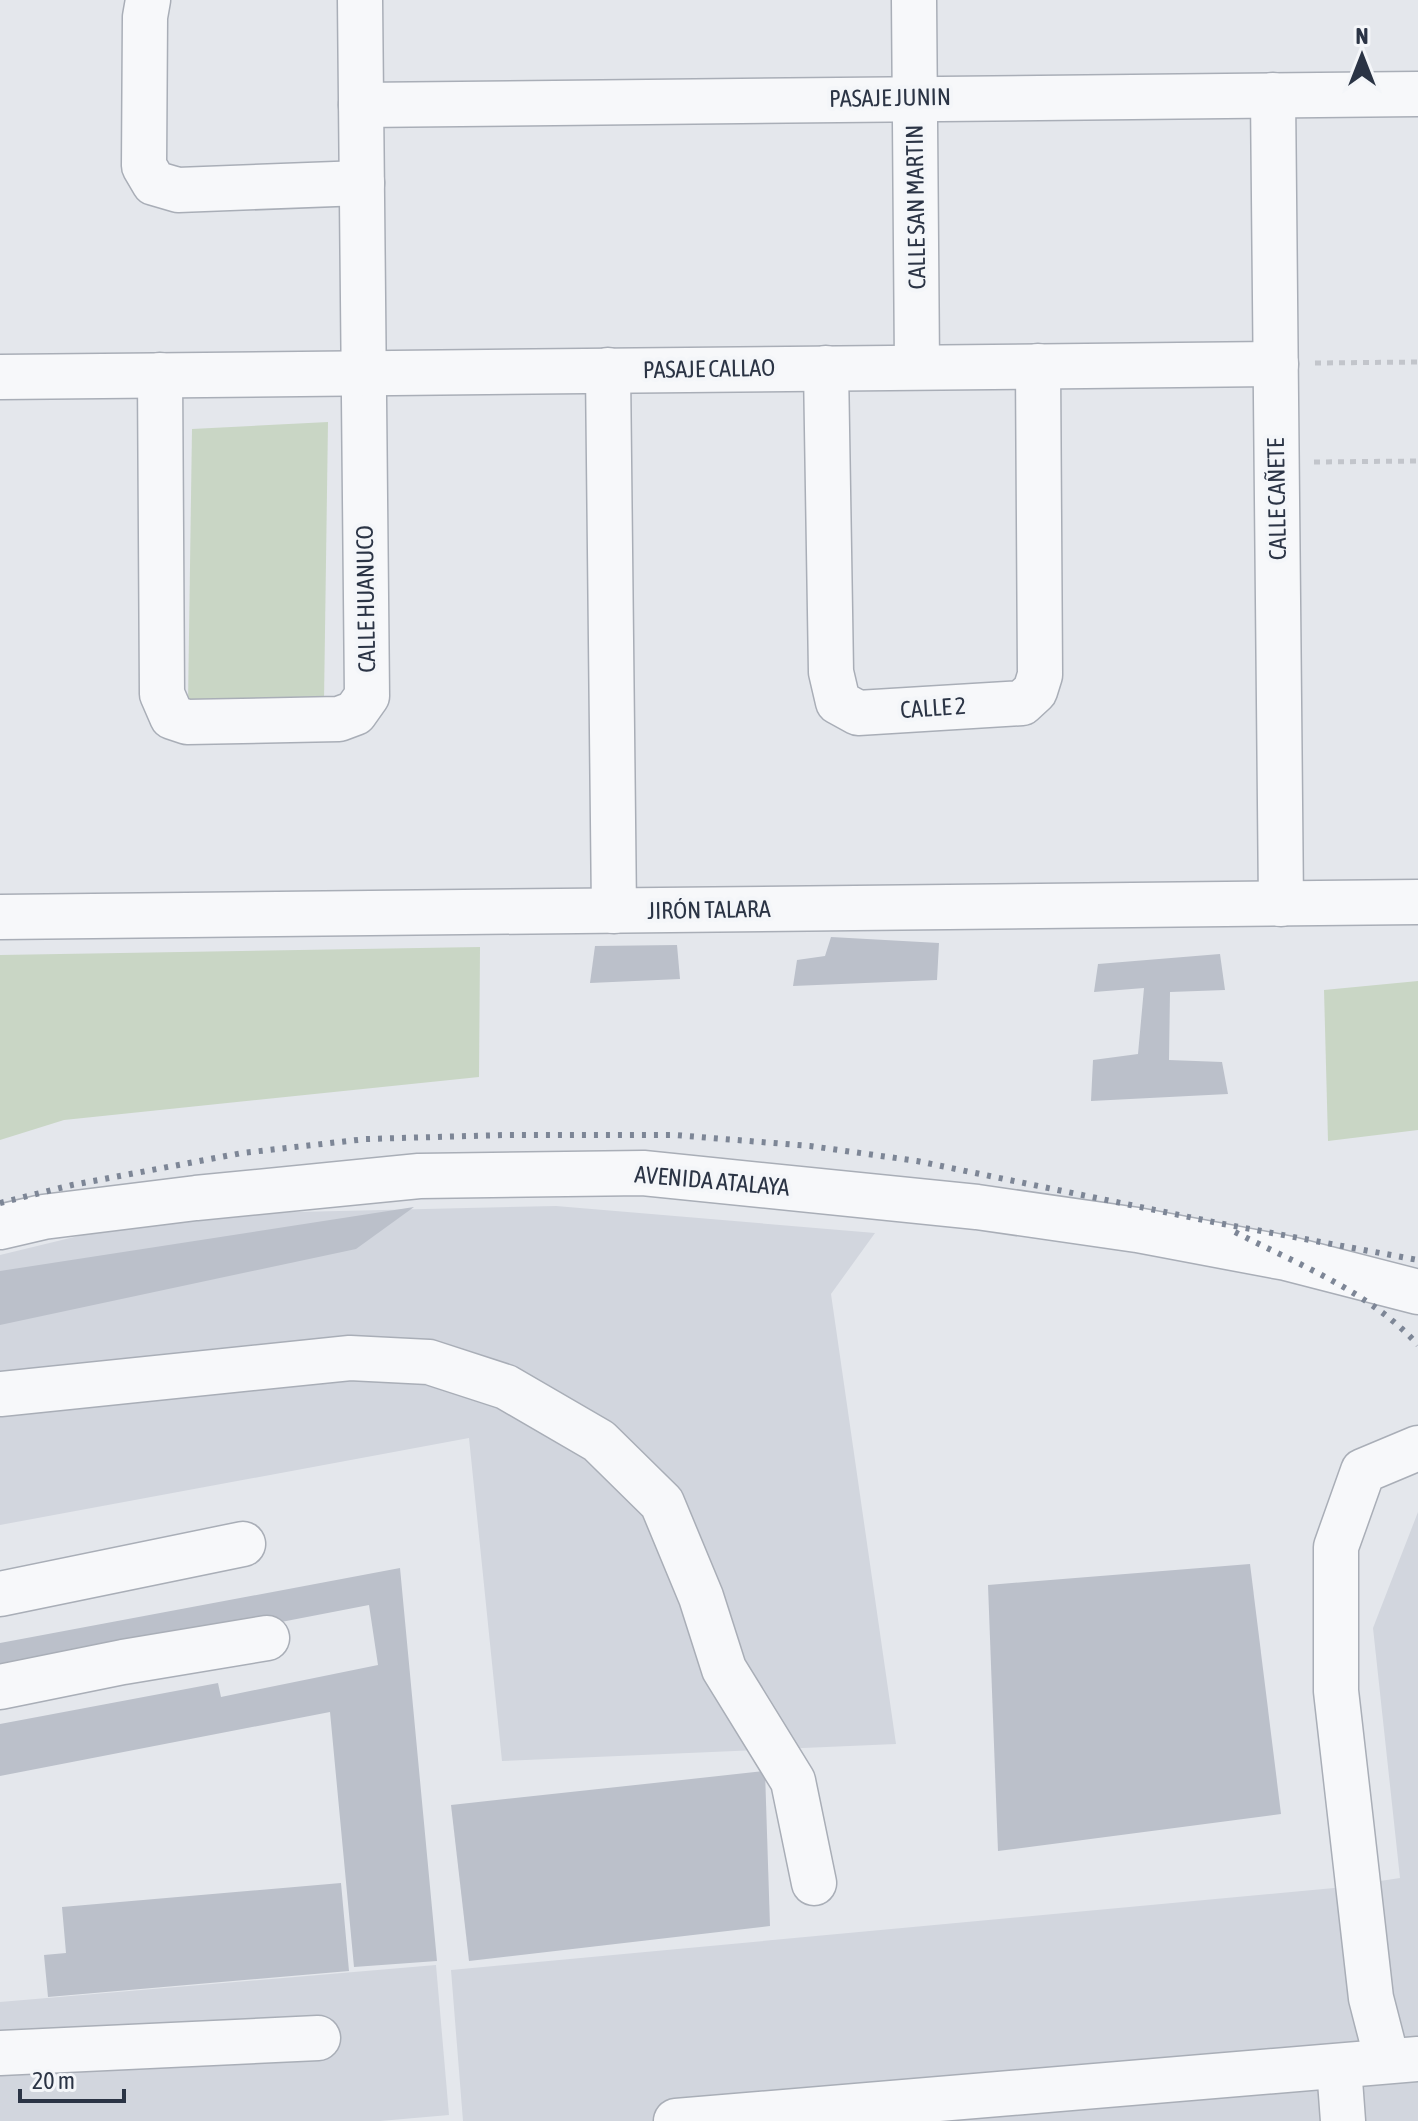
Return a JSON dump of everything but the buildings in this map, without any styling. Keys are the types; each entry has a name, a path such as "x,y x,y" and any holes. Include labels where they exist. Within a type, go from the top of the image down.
{"street":[{"path":"148,0 145,17 144,166 154,183 178,190 362,183"},
{"name":"CALLE HUANUCO","path":"160,375 162,694 172,717 187,722 339,719 355,713 367,696 360,0"},
{"name":"CALLE SAN MARTIN","path":"914,0 917,366"},
{"name":"PASAJE JUNIN","path":"361,105 1418,94"},
{"name":"CALLE CAÑETE","path":"1273,95 1281,904"},
{"name":"PASAJE CALLAO","path":"0,377 1276,364"},
{"name":"CALLE 2","path":"826,368 831,672 838,702 858,713 1022,703 1035,691 1040,675 1038,366"},
{"path":"608,370 614,911"},
{"name":"JIRÓN TALARA","path":"0,917 1418,902"},
{"name":"AVENIDA ATALAYA","path":"0,1227 43,1217 180,1199 419,1176 643,1173 977,1207 1137,1230 1286,1258 1418,1292"},
{"path":"0,1394 350,1358 429,1362 506,1387 599,1441 662,1503 701,1597 724,1669 793,1781 814,1883"},
{"path":"676,2121 1339,2067 1403,2059 1371,1998 1336,1691 1336,1547 1363,1471 1418,1448"},
{"path":"0,1594 243,1544"},
{"path":"0,1687 267,1638"},
{"path":"0,2053 318,2038"},
{"path":"1339,2067 1343,2121"}],"path":[{"path":"1276,364 1418,362"},
{"path":"1277,463 1418,461"}],"shaded area":[{"path":"556,1206 875,1233 831,1294 896,1744 502,1761 469,1438 0,1525 0,1255 165,1215"},
{"path":"1418,1512 1418,2121 463,2121 451,1970 1334,1888 1400,1878 1373,1628"},
{"path":"436,1965 449,2115 380,2121 0,2121 0,2002"}],"green space":[{"path":"328,422 324,702 188,703 192,429"},
{"path":"480,947 479,1077 64,1120 0,1140 0,955"},
{"path":"1418,981 1418,1130 1328,1141 1324,990"}],"railway":[{"path":"0,1203 72,1185 242,1153 366,1139 675,1135 810,1146 917,1161 1218,1223 1418,1260"},
{"path":"1235,1232 1355,1294 1378,1309 1418,1345"}]}
